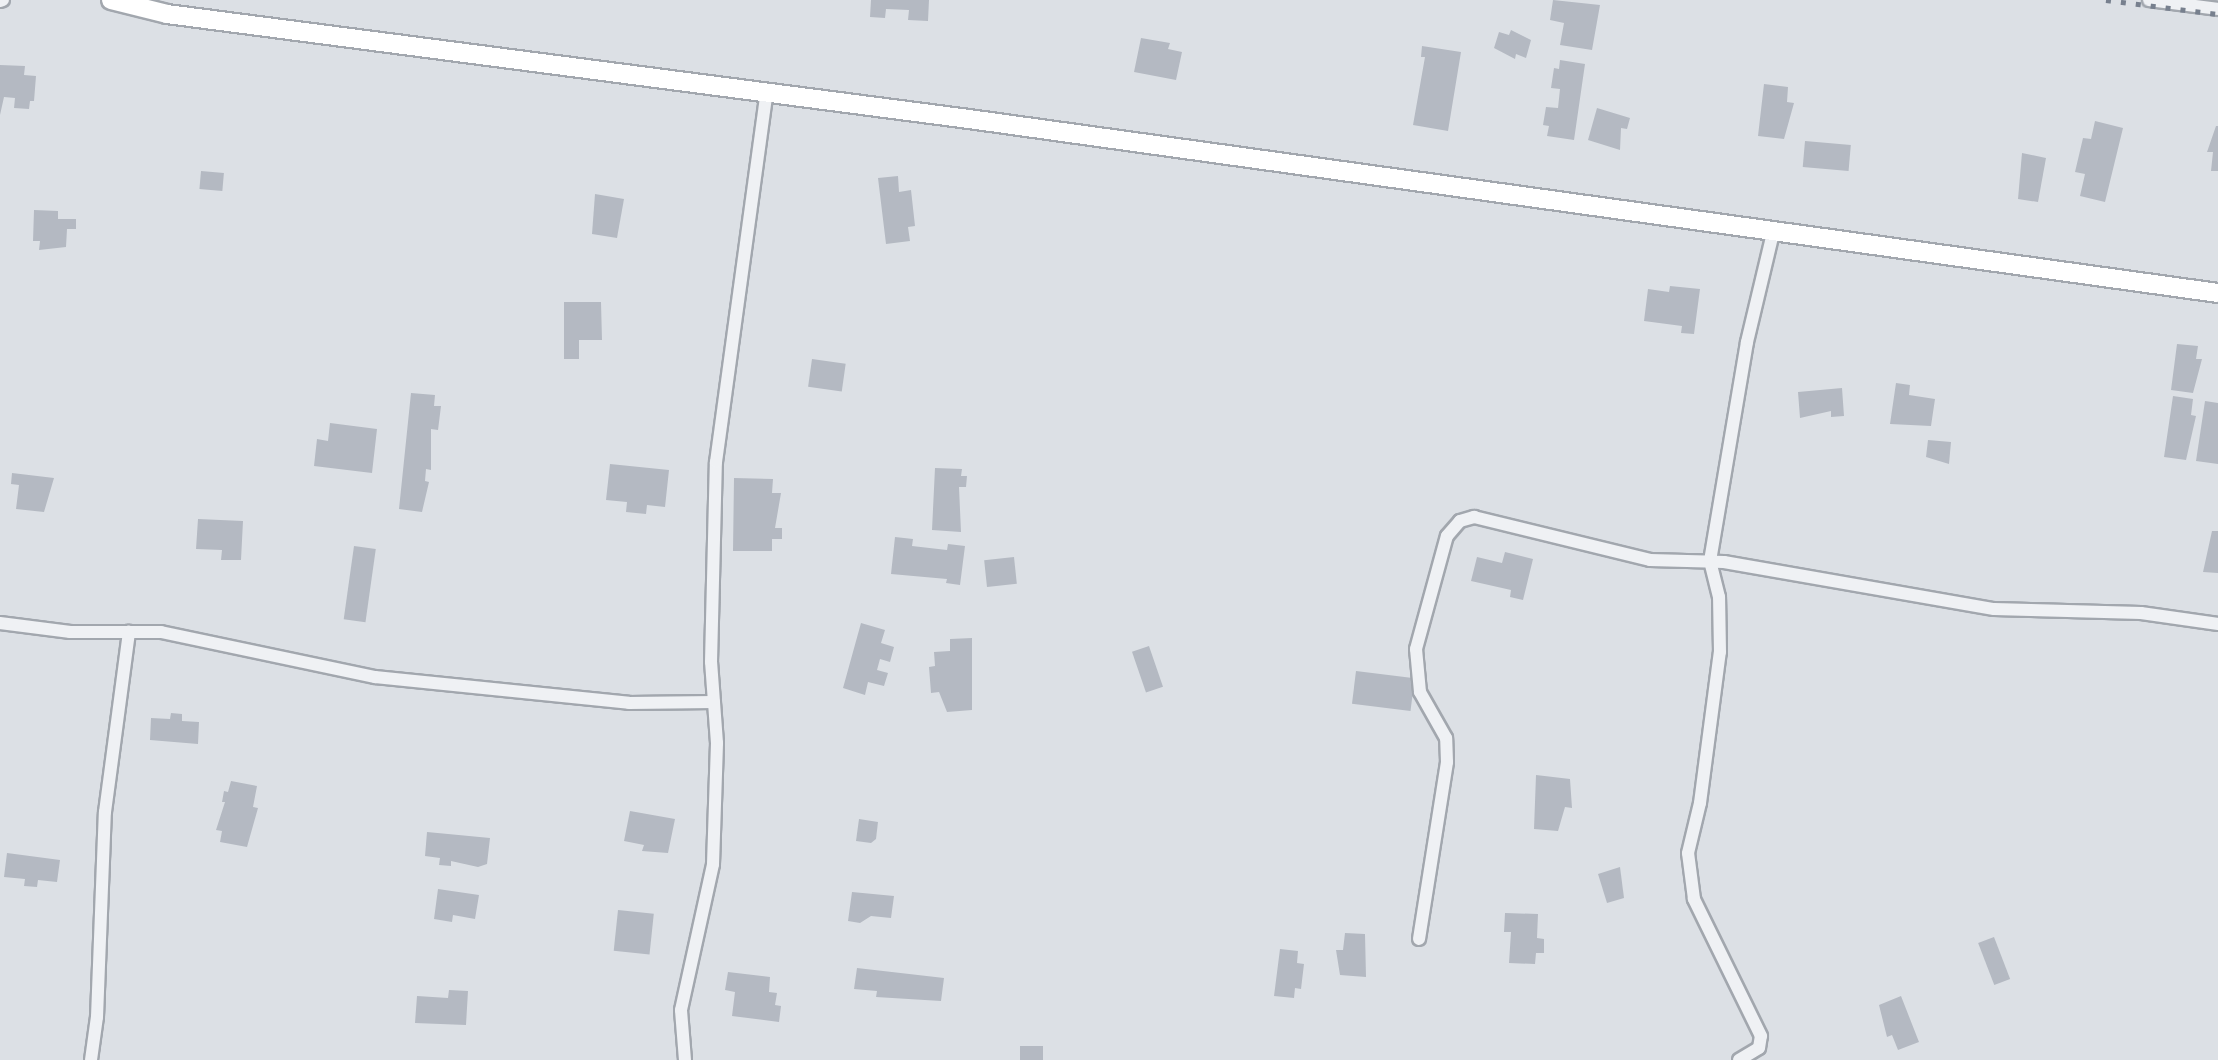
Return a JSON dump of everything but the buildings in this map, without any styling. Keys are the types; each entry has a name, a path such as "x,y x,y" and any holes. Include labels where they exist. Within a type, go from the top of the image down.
{"street":[{"path":"112,0 167,14 767,92 2218,292"},
{"path":"2149,0 2218,9"},
{"path":"684,1060 681,1010 713,864 718,742 714,702 716,462 767,92"},
{"path":"1739,1060 1759,1048 1761,1036 1694,899 1688,854 1700,803 1720,652 1720,597 1710,562 1747,342 1774,229"},
{"path":"1419,939 1437,804 1447,762 1446,738 1420,692 1416,649 1447,536 1460,521 1474,517 1650,560 1710,562 1994,609 2141,613 2218,624"},
{"path":"0,624 70,632 162,632 375,677 629,702 714,702"},
{"path":"90,1060 97,1016 106,812 130,632"}],"railway":[{"path":"2106,0 2218,14"}]}
